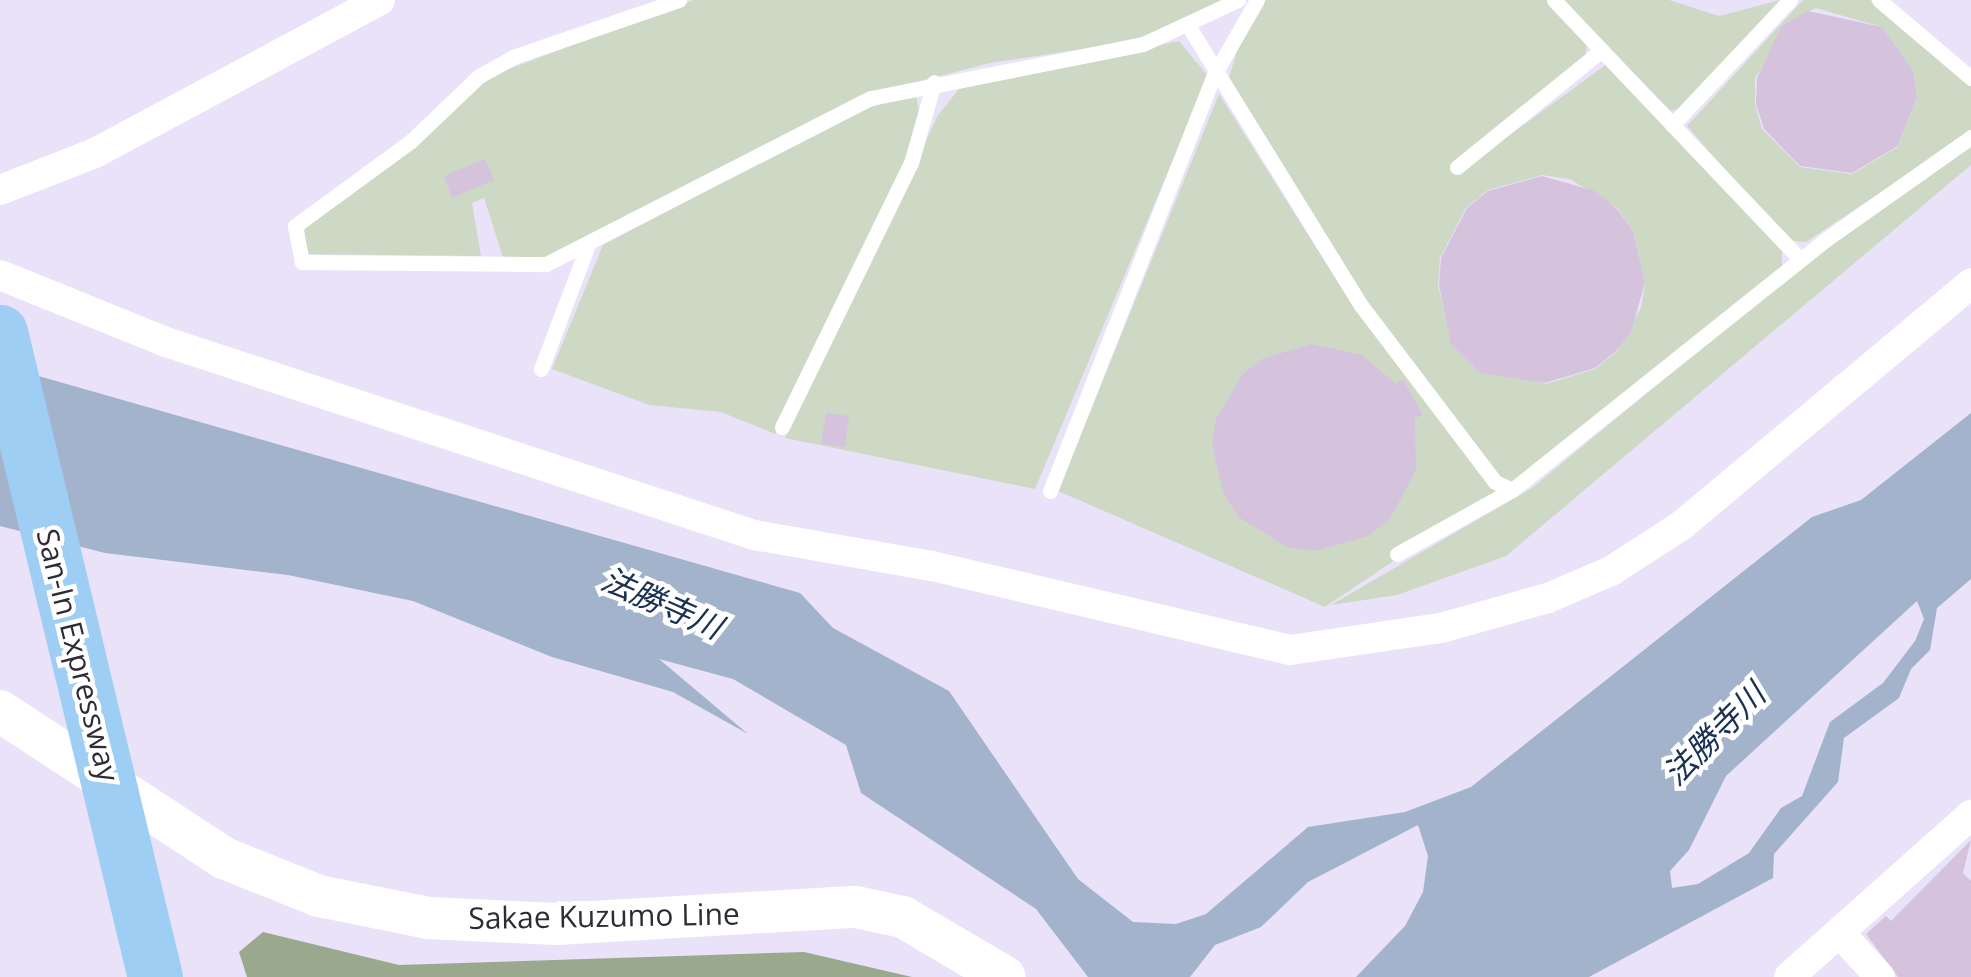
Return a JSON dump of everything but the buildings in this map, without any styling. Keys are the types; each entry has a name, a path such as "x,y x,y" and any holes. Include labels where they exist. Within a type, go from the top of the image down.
{"highway":[{"name":"San-In Expressway","path":"0,332 114,842 136,977"},
{"name":"San-In Expressway","path":"0,408 114,842 156,977"}],"main road":[{"name":"Sakae Kuzumo Line","path":"0,711 224,858 320,896 428,918 556,924 856,907 904,918 1004,977"}],"street":[{"path":"0,190 95,153 380,0"},
{"path":"0,276 162,342 754,535 932,566 1290,650 1441,628 1548,598 1611,570 1682,524 1971,283"},
{"path":"1789,977 1921,868 1971,816"},
{"path":"1839,932 1880,977"}],"lane":[{"path":"679,0 515,56 479,76 411,141 304,217 293,238 302,262 522,268 587,247 852,105 934,82 1143,44 1189,27 1238,0"},
{"path":"1050,491 1216,73 1257,0"},
{"path":"1554,0 1800,259"},
{"path":"1672,125 1790,0"},
{"path":"1879,0 1971,78"},
{"path":"1189,27 1360,304 1494,482 1512,490"},
{"path":"1457,167 1602,50"},
{"path":"782,427 911,164 932,114 934,82"},
{"path":"1397,554 1512,490 1588,437 1800,259 1971,137"},
{"path":"541,369 587,247"}],"green space":[{"path":"693,0 1227,0 1137,41 990,63 862,96 552,257 503,257 484,198 472,203 481,256 303,254 305,226 491,76"},
{"path":"1266,0 1549,0 1587,45 1585,56 1459,172 1607,64 1782,249 1782,268 1515,482 1502,479 1363,300 1228,81 1244,28","holes":["1542,175 1570,179 1617,208 1633,231 1645,282 1641,308 1616,352 1595,369 1546,384 1473,366 1452,343 1438,285 1440,258 1466,208 1488,190"]},
{"path":"1560,0 1669,0 1719,16 1780,0 1683,108 1671,111"},
{"path":"1803,0 1870,0 1971,86 1971,132 1806,242 1787,240 1687,126","holes":["1816,8 1882,27 1913,70 1917,97 1898,147 1852,174 1800,167 1762,129 1755,104 1755,78 1785,31 1781,25"]},
{"path":"1179,41 1208,76 1035,489 785,438 938,115 959,89"},
{"path":"1219,94 1357,312 1496,492 1325,607 1058,491"},
{"path":"916,95 922,127 775,434 721,412 649,405 552,369 603,245 862,109"},
{"path":"1971,147 1971,165 1506,556 1397,595 1331,605 1532,488 1791,274"},
{"path":"263,932 399,965 804,952 912,977 247,977 239,952"}],"water":[{"name":"法勝寺川","path":"0,365 800,593 833,628 949,691 1078,879 1133,922 1176,924 1206,914 1308,827 1405,812 1471,787 1812,517 1861,500 1971,413 1971,579 1937,608 1930,650 1911,669 1899,698 1844,738 1838,782 1774,854 1773,878 1589,977 1356,977 1405,926 1423,892 1428,856 1418,825 1308,882 1261,927 1215,945 1190,977 1088,977 1036,909 861,793 846,745 733,679 659,659 748,734 673,692 552,657 413,601 288,575 105,553 0,526","holes":["1917,601 1924,619 1915,641 1883,683 1830,722 1802,796 1781,808 1749,853 1698,884 1672,888 1670,871 1689,850 1726,776"]}]}
